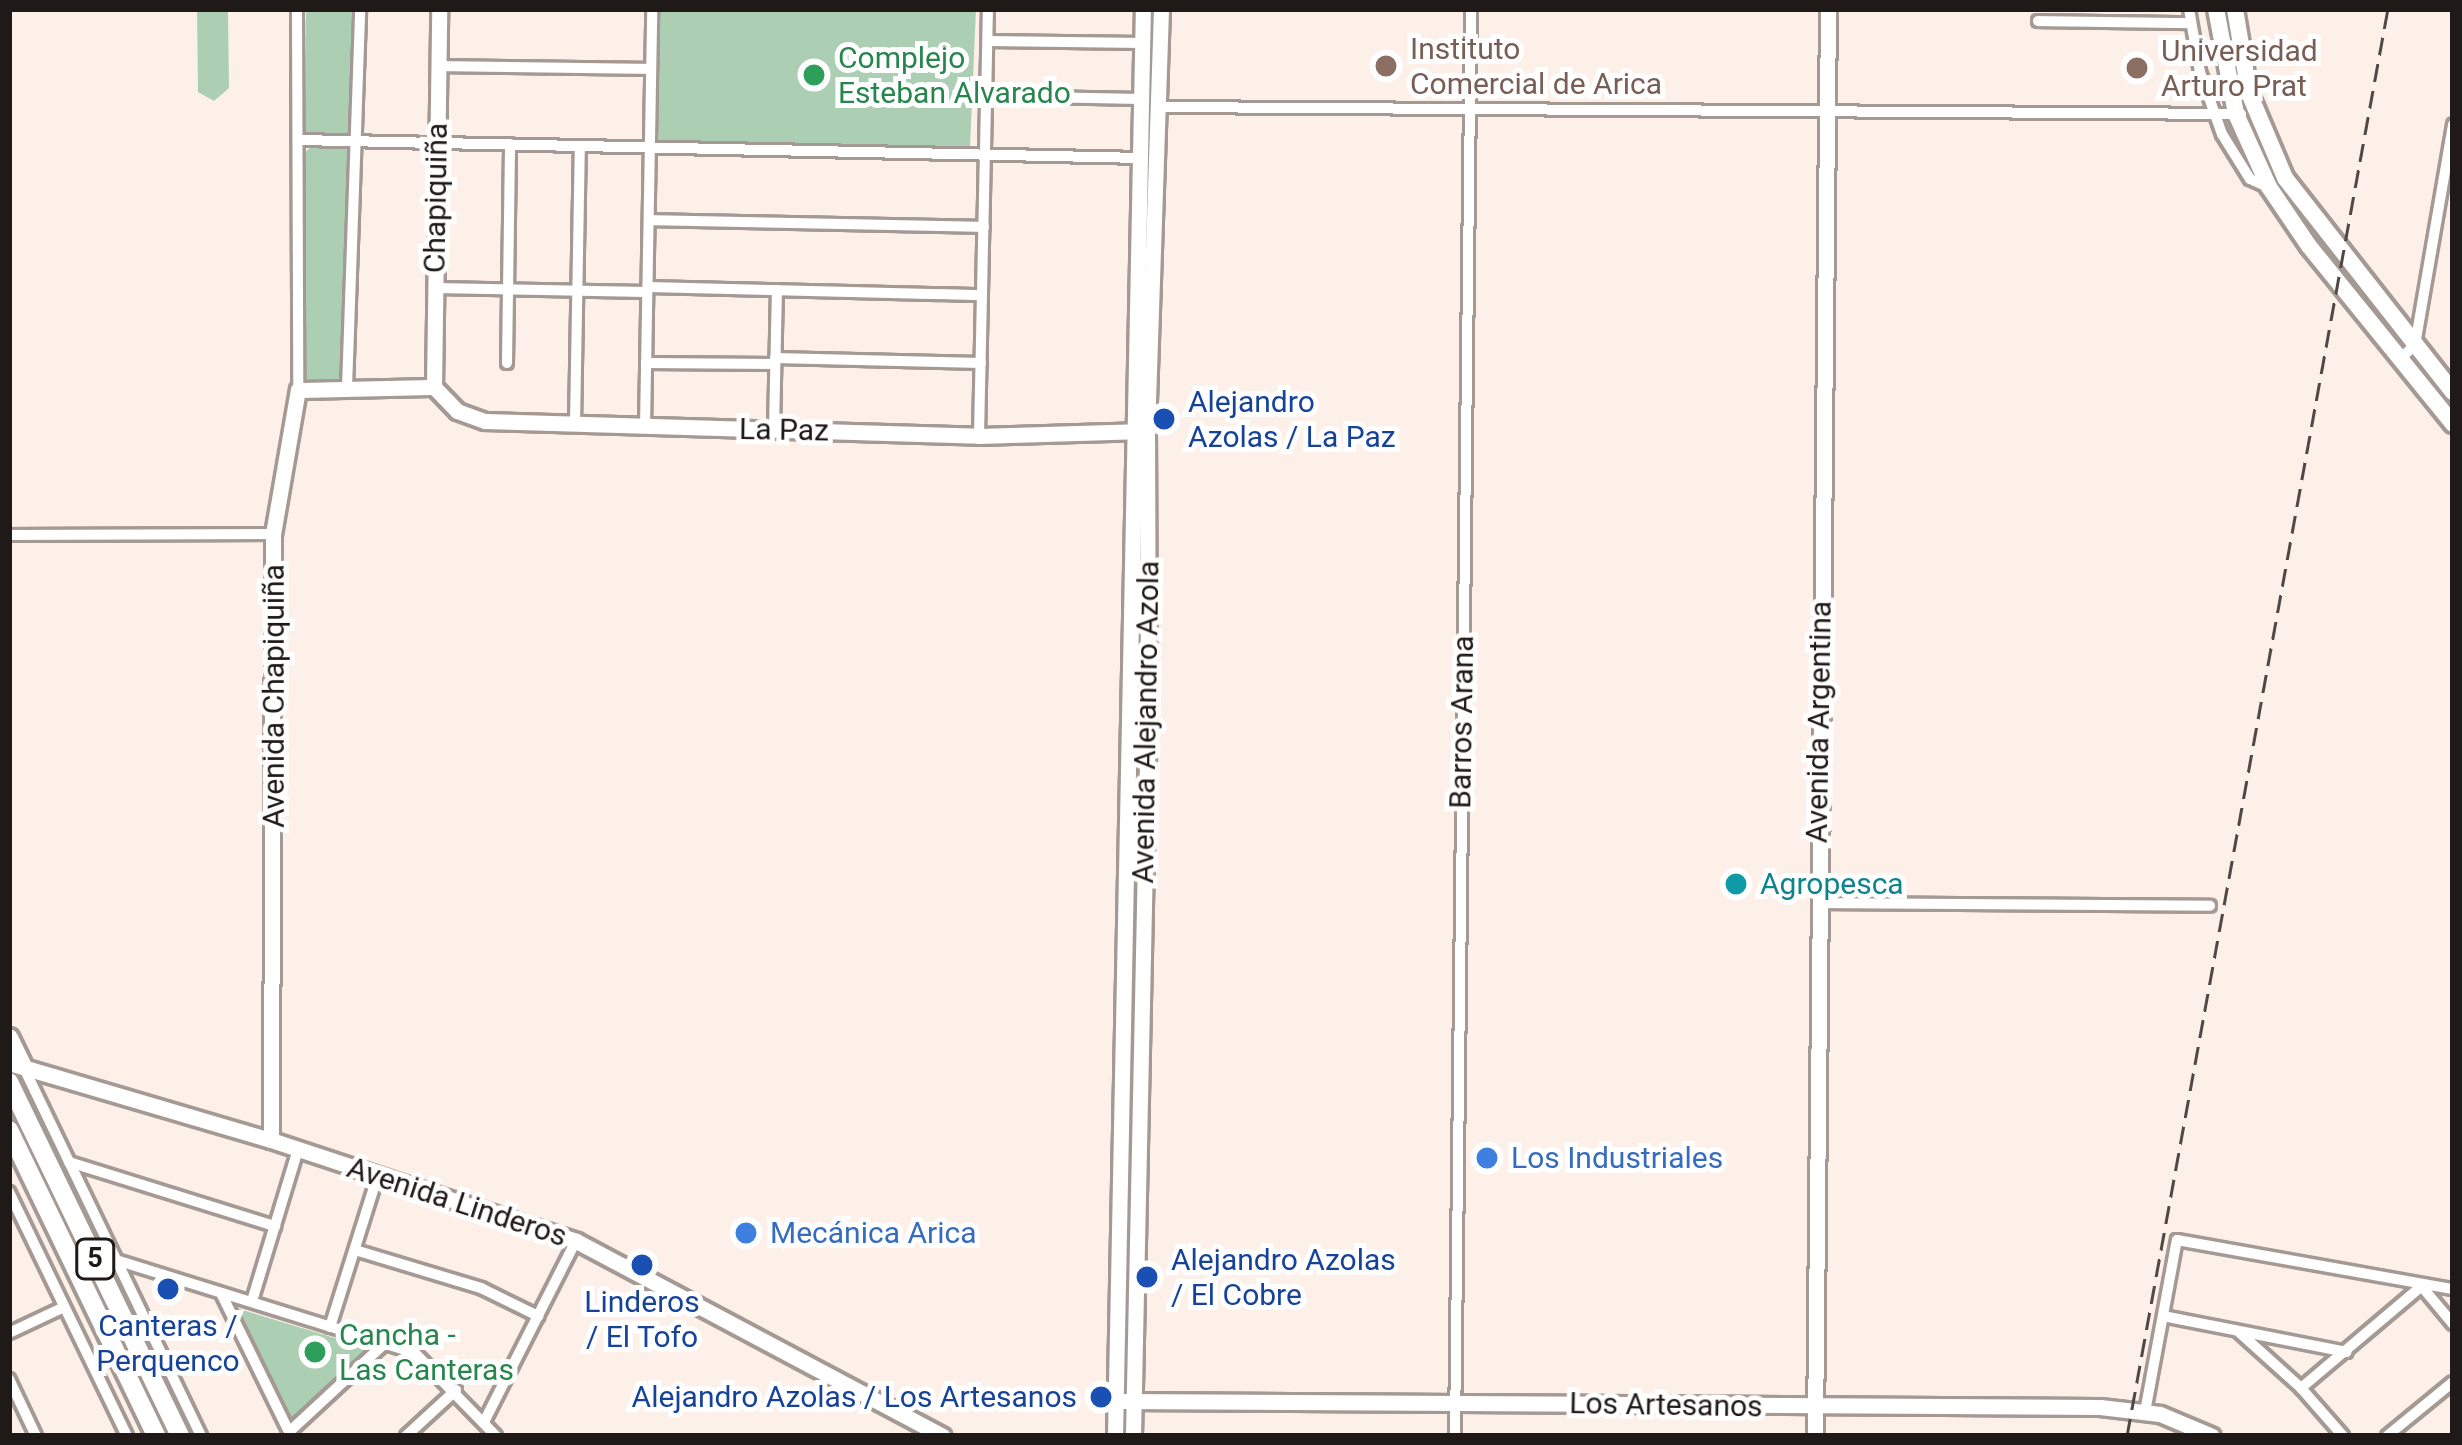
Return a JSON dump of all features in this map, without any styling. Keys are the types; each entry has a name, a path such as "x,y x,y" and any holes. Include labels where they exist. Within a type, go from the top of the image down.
{"highway":[{"path":"9,1038 16,1064"},
{"name":"5","path":"9,1082 180,1436"},
{"name":"5","path":"9,1130 156,1436"}],"main road":[{"path":"2216,9 2236,114 2269,188 2453,424"},
{"path":"2235,9 2256,115 2294,192 2453,392"}],"street":[{"path":"297,9 298,390 434,387"},
{"path":"347,388 360,9"},
{"name":"Chapiquiña","path":"434,387 439,9"},
{"path":"645,426 652,9"},
{"path":"980,436 988,9"},
{"name":"Avenida Alejandro Azola","path":"1115,1436 1140,432 1143,9"},
{"name":"Avenida Alejandro Azola","path":"1133,1436 1148,712 1140,432 1161,9"},
{"name":"Barros Arana","path":"1455,1436 1471,9"},
{"name":"Avenida Argentina","path":"1815,1436 1828,9"},
{"path":"2038,21 2189,16 2214,115 2250,179 2269,188"},
{"path":"988,41 1142,43"},
{"path":"438,66 651,69"},
{"path":"987,96 1141,99"},
{"path":"1159,107 2256,115"},
{"path":"2400,359 2415,345 2453,124"},
{"path":"298,140 1140,158"},
{"path":"507,363 510,144"},
{"path":"575,424 580,146"},
{"path":"649,220 984,227"},
{"path":"435,287 982,295"},
{"path":"774,430 777,290"},
{"path":"646,363 981,363"},
{"name":"La Paz","path":"434,387 450,406 475,419 980,436 1140,432"},
{"name":"Avenida Chapiquiña","path":"272,1141 273,533 298,390"},
{"path":"9,535 273,533"},
{"path":"1817,903 2210,906"},
{"path":"16,1064 69,1162 201,1436"},
{"name":"Avenida Linderos","path":"16,1064 272,1141 576,1241 942,1436"},
{"path":"252,1301 298,1150"},
{"path":"69,1162 275,1226"},
{"path":"330,1327 378,1175"},
{"path":"9,1192 127,1436"},
{"path":"2145,1412 2177,1240 2453,1289"},
{"path":"484,1422 576,1241"},
{"path":"355,1250 481,1288 538,1316"},
{"path":"116,1260 428,1360 496,1436"},
{"path":"2424,1286 2453,1324"},
{"path":"2301,1388 2424,1286"},
{"path":"222,1294 290,1434 385,1343"},
{"path":"9,1333 64,1307"},
{"path":"2163,1316 2346,1352"},
{"path":"2238,1330 2301,1388 2342,1436"},
{"path":"9,1379 36,1436"},
{"path":"2387,1436 2453,1382"},
{"path":"406,1436 456,1390"},
{"name":"Los Artesanos","path":"1115,1400 2145,1412 2212,1436"}],"green space":[{"path":"197,9 228,9 229,88 214,101 198,92"},
{"path":"306,9 354,9 350,134 305,133"},
{"name":"Complejo Esteban Alvarado","path":"656,9 976,9 970,147 653,142"},
{"path":"312,146 350,146 343,382 310,384 304,376 302,155"},
{"path":"233,1307 371,1349 292,1426"}],"railway":[{"path":"2127,1436 2388,9"}],"place":[{"name":"Instituto Comercial de Arica","path":"1386,66"},
{"name":"Universidad Arturo Prat","path":"2137,68"},
{"name":"Complejo Esteban Alvarado","path":"814,75"},
{"name":"Alejandro Azolas / La Paz","path":"1164,419"},
{"name":"Agropesca","path":"1736,884"},
{"name":"Los Industriales","path":"1487,1158"},
{"name":"Mecánica Arica","path":"746,1233"},
{"name":"Linderos / El Tofo","path":"642,1265"},
{"name":"Alejandro Azolas / El Cobre","path":"1147,1277"},
{"name":"Canteras / Perquenco","path":"168,1289"},
{"name":"Cancha - Las Canteras","path":"315,1352"},
{"name":"Alejandro Azolas / Los Artesanos","path":"1101,1397"}]}
